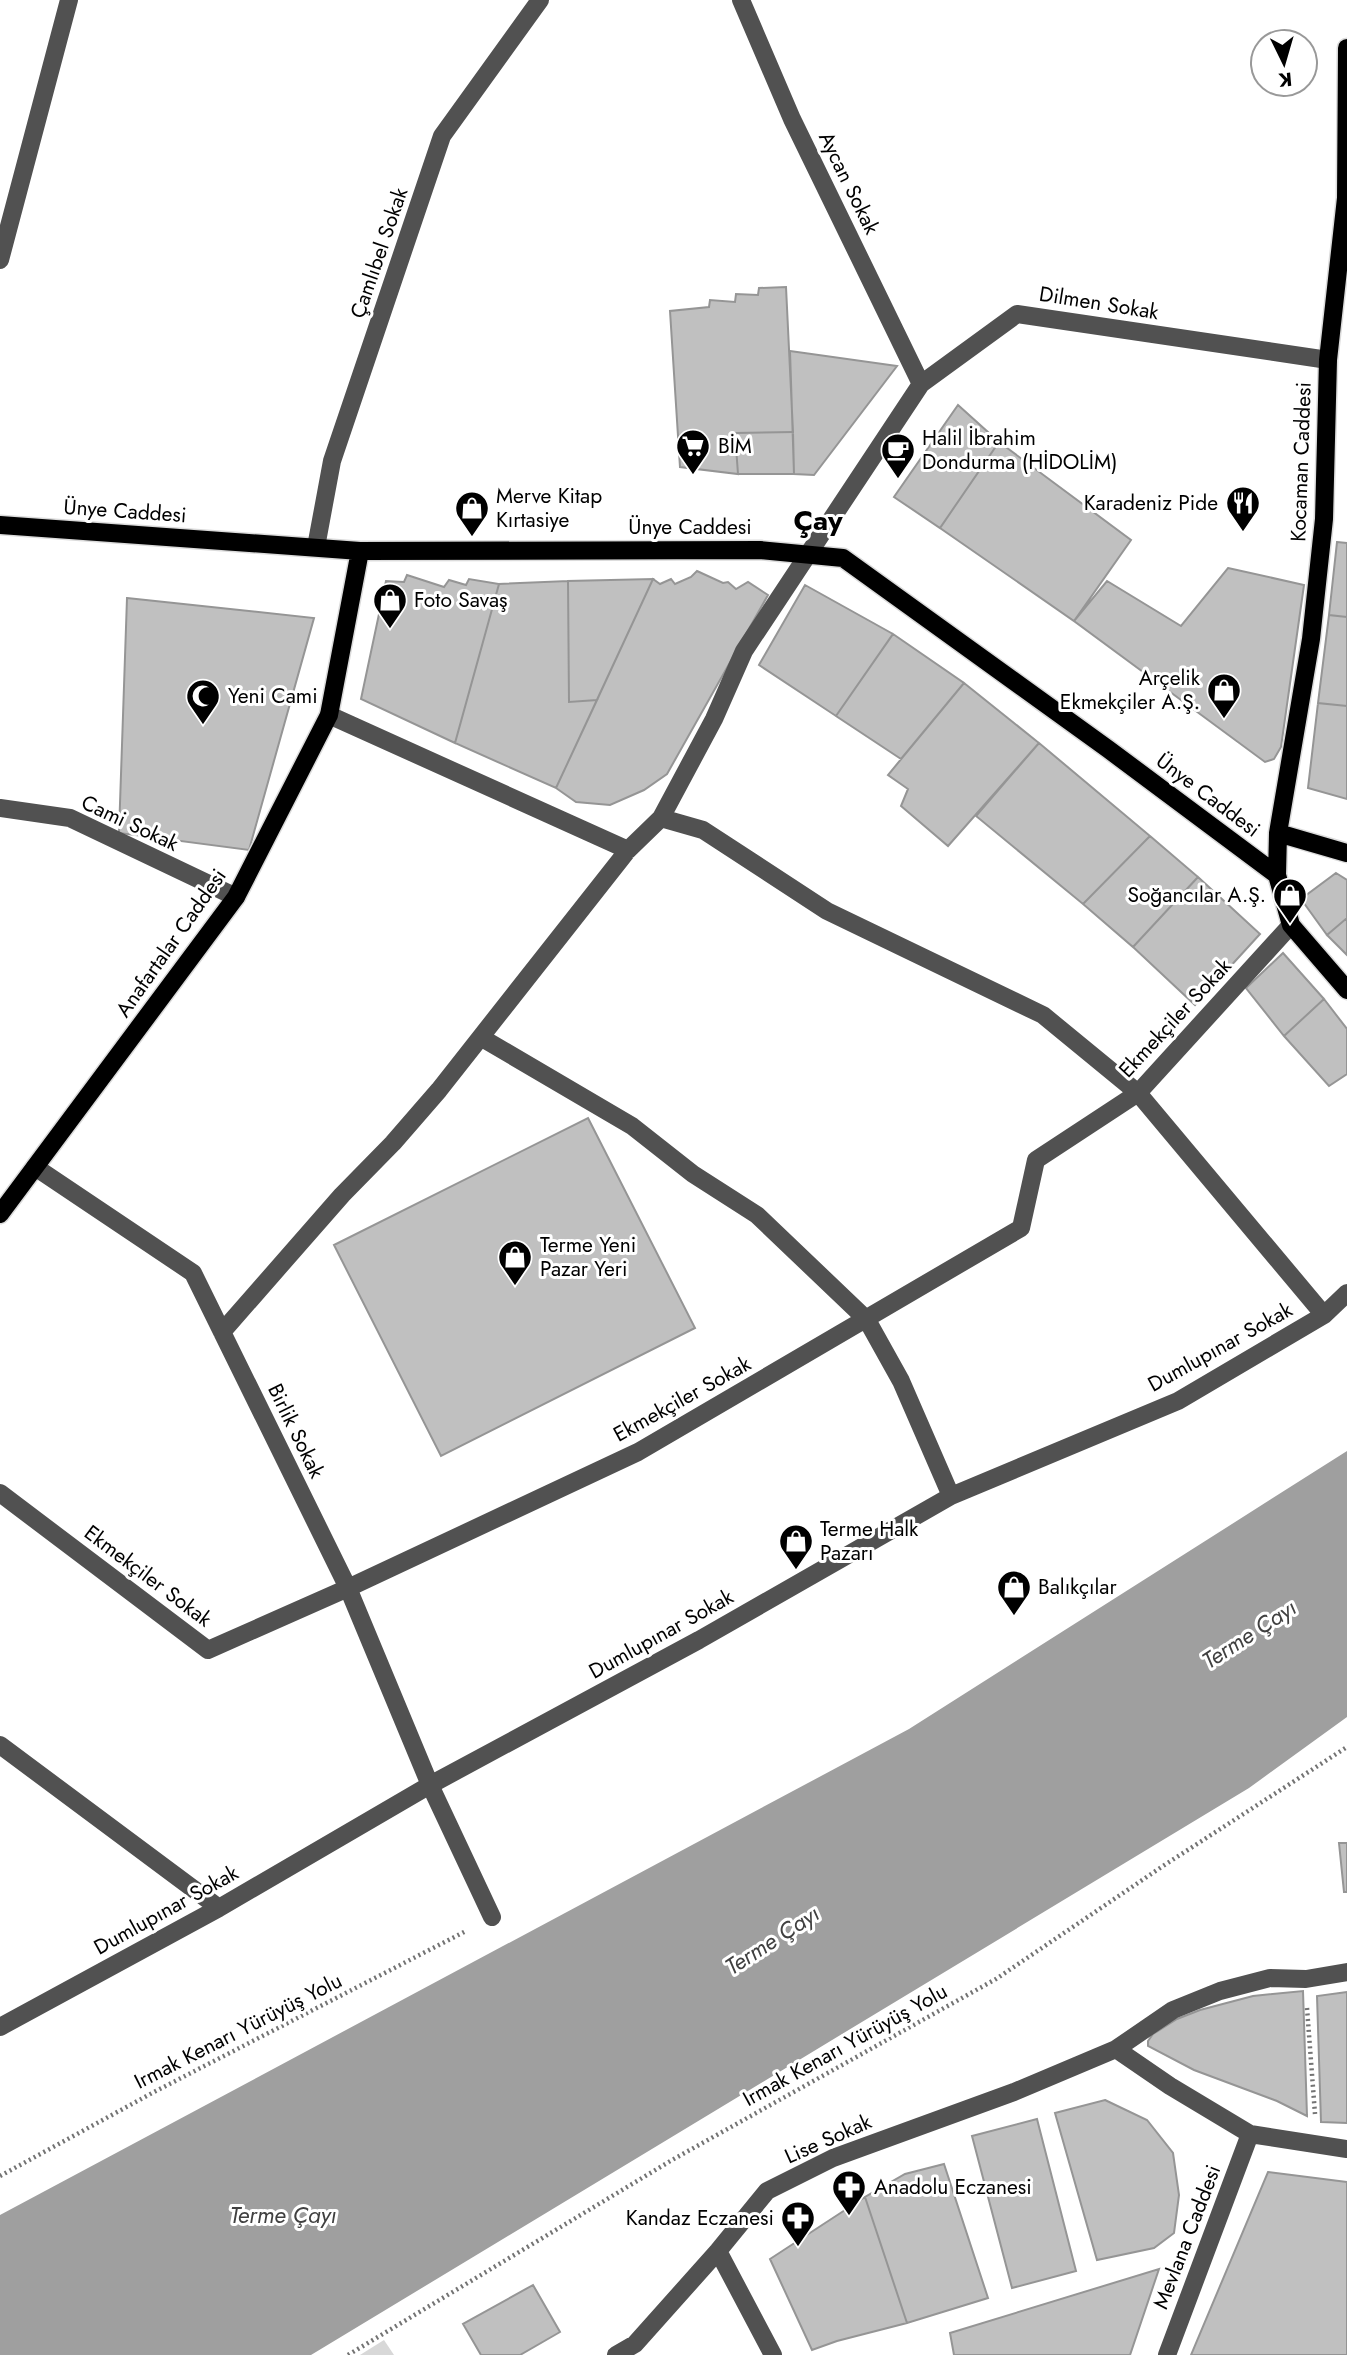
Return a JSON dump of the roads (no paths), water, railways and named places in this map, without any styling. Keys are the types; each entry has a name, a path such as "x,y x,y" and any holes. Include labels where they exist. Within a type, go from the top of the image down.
{"main road":[{"name":"Kocaman Caddesi","path":"1291,925 1277,875 1278,833 1311,639 1324,519 1328,360 1346,198 1347,57"},
{"name":"Ünye Caddesi","path":"0,525 360,551 760,550 843,558 1277,875"},
{"name":"Anafartalar Caddesi","path":"0,1214 236,897 329,715 360,551"},
{"path":"1278,833 1347,853"},
{"path":"1291,925 1347,990"}],"street":[{"path":"0,260 69,0"},
{"name":"Çamlıbel Sokak","path":"316,547 332,461 442,135 540,0"},
{"name":"Aycan Sokak","path":"741,0 792,119 921,384"},
{"name":"Dilmen Sokak","path":"222,1332 342,1195 393,1143 482,1038 628,850 661,818 714,719 744,651 921,384 1017,314 1328,360"},
{"path":"329,715 628,850"},
{"name":"Cami Sokak","path":"0,807 71,818 236,897"},
{"path":"661,818 703,830 827,911 1043,1015 1139,1093 1324,1315"},
{"name":"Ekmekçiler Sokak","path":"0,1493 208,1650 348,1588 638,1452 1021,1228 1036,1160 1139,1093 1291,925"},
{"path":"482,1038 632,1126 693,1174 757,1215 867,1320 901,1381 951,1496"},
{"name":"Birlik Sokak","path":"35,1167 193,1273 348,1588 430,1785 492,1917"},
{"name":"Dumlupınar Sokak","path":"0,2026 219,1908 430,1785 699,1640 951,1496 1178,1401 1324,1315 1347,1293"},
{"path":"0,1745 219,1908"},
{"name":"Lise Sokak","path":"617,2355 635,2344 718,2252 767,2191 833,2158 1014,2092 1116,2049 1173,2010 1220,1992 1270,1978 1306,1979 1347,1972"},
{"path":"1116,2049 1170,2086 1250,2134 1347,2149"},
{"name":"Mevlana Caddesi","path":"1167,2355 1250,2134"},
{"path":"718,2252 774,2355"}],"water":[{"name":"Terme Çayı","path":"1347,1451 1347,1717 1249,1788 311,2355 0,2355 0,2215 909,1729"}],"place":[{"name":"BİM","path":"693,476"},
{"name":"Halil İbrahim Dondurma (HİDOLİM)","path":"898,480"},
{"name":"Karadeniz Pide","path":"1243,533"},
{"name":"Merve Kitap Kırtasiye","path":"472,538"},
{"name":"Foto Savaş","path":"390,630"},
{"name":"Arçelik Ekmekçiler A.Ş.","path":"1224,720"},
{"name":"Yeni Cami","path":"203,726"},
{"name":"Soğancılar A.Ş.","path":"1290,925"},
{"name":"Terme Yeni Pazar Yeri","path":"515,1287"},
{"name":"Terme Halk Pazarı","path":"796,1571"},
{"name":"Balıkçılar","path":"1014,1617"},
{"name":"Anadolu Eczanesi","path":"849,2217"},
{"name":"Kandaz Eczanesi","path":"798,2248"}],"district":[{"name":"Çay","path":"818,520"}]}
